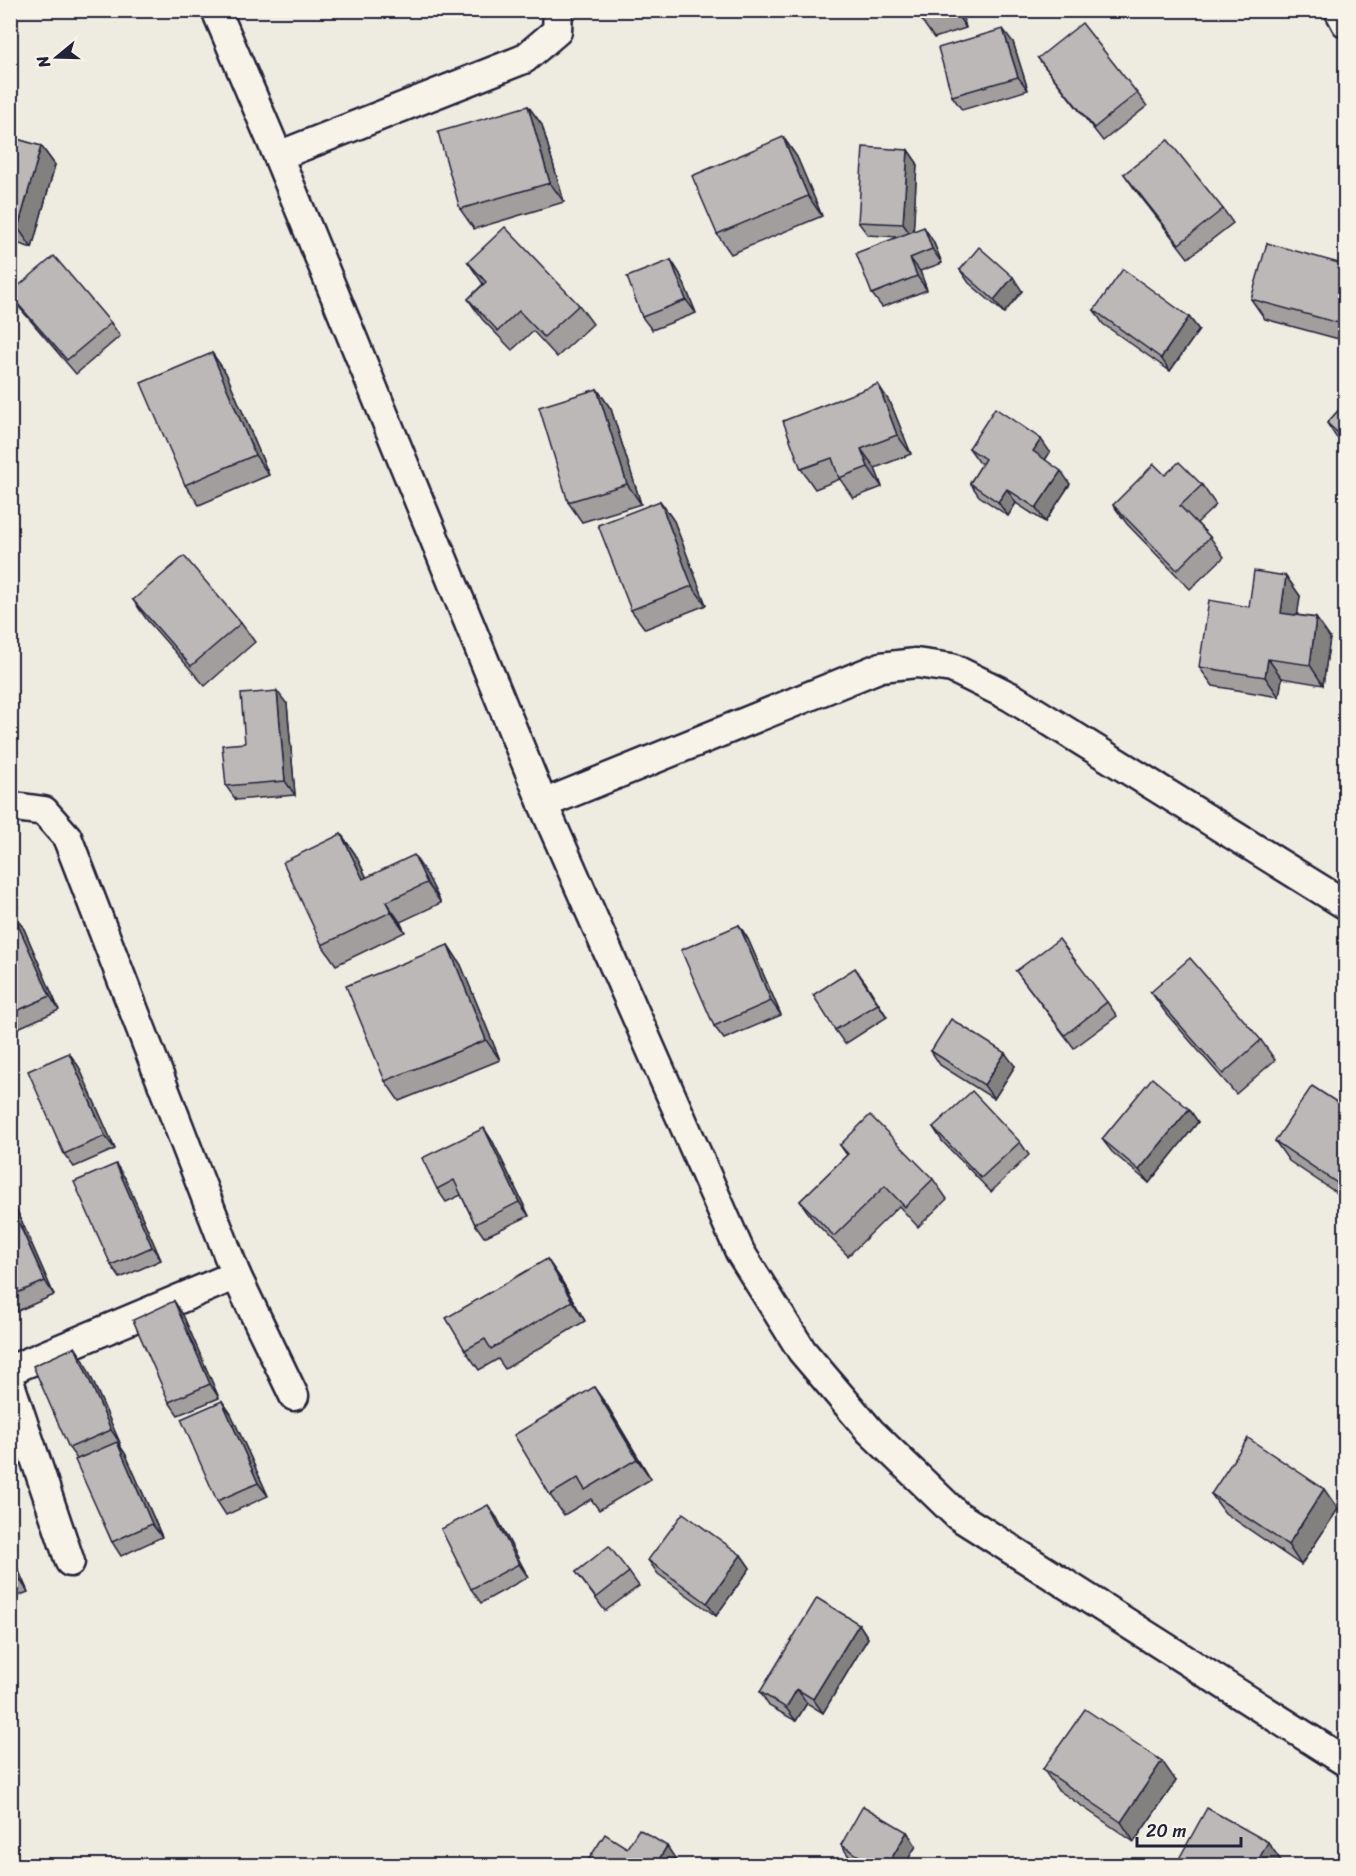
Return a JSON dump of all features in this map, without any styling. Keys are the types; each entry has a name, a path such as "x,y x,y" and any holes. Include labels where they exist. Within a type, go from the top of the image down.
{"street":[{"path":"216,10 543,804 740,1252 802,1351 870,1431 957,1515 1346,1762"},
{"path":"278,156 524,59 557,32 558,10"},
{"path":"1339,10 1346,23"},
{"path":"543,804 881,667 916,663 952,668 1011,697 1346,905"},
{"path":"10,808 44,811 67,837 237,1275 294,1396"},
{"path":"10,1370 237,1275"},
{"path":"10,1384 70,1562"}],"building":[{"path":"918,10 946,10 920,18"},
{"path":"1082,23 1137,93 1094,128 1038,58"},
{"path":"1003,29 1018,77 952,96 938,48"},
{"path":"528,106 550,183 460,209 438,132"},
{"path":"10,137 41,146 18,228 10,226"},
{"path":"783,137 808,196 717,234 692,176"},
{"path":"1168,140 1223,209 1179,244 1124,174"},
{"path":"863,147 908,150 903,224 858,222"},
{"path":"505,227 579,305 544,337 519,311 498,331 468,299 486,282 468,262"},
{"path":"924,227 932,249 910,258 917,276 872,294 856,253"},
{"path":"1267,243 1346,265 1346,325 1251,299"},
{"path":"979,247 1013,277 994,300 960,270"},
{"path":"54,256 111,323 67,360 10,295"},
{"path":"671,260 686,300 642,317 627,277"},
{"path":"1123,269 1189,317 1161,358 1094,310"},
{"path":"212,353 255,455 185,485 141,383"},
{"path":"878,384 897,435 861,449 868,467 839,478 832,458 801,469 783,421"},
{"path":"597,389 627,484 568,502 539,407"},
{"path":"1346,402 1346,440 1327,423"},
{"path":"995,408 1041,439 1033,451 1061,471 1036,508 1007,489 998,502 970,483 985,459 969,448"},
{"path":"1179,462 1202,485 1180,506 1210,537 1177,570 1113,505 1154,464 1165,475"},
{"path":"660,501 692,586 631,610 598,525"},
{"path":"184,556 241,623 191,666 133,600"},
{"path":"1254,571 1286,576 1281,613 1316,618 1310,665 1268,659 1265,677 1199,667 1209,600 1249,607"},
{"path":"277,691 285,781 226,786 222,745 245,743 241,694"},
{"path":"341,834 363,879 414,855 427,883 386,902 391,912 322,945 283,862"},
{"path":"13,914 50,996 10,1014 10,915"},
{"path":"739,925 771,1001 714,1026 681,950"},
{"path":"1059,939 1107,1002 1065,1035 1016,971"},
{"path":"448,945 486,1040 385,1081 346,986"},
{"path":"1190,958 1261,1040 1223,1074 1151,992"},
{"path":"855,968 878,1004 835,1030 813,995"},
{"path":"951,1019 1005,1053 984,1085 931,1051"},
{"path":"69,1053 105,1136 64,1154 28,1071"},
{"path":"1152,1078 1189,1109 1139,1170 1102,1139"},
{"path":"1312,1086 1346,1108 1346,1189 1275,1141"},
{"path":"972,1091 1020,1142 981,1178 933,1127"},
{"path":"870,1115 933,1179 905,1207 885,1186 834,1236 800,1201 848,1154 840,1145"},
{"path":"484,1128 519,1202 475,1224 454,1180 437,1189 422,1158"},
{"path":"116,1164 152,1247 111,1265 74,1182"},
{"path":"10,1204 45,1281 10,1296"},
{"path":"547,1259 572,1301 491,1349 485,1339 465,1350 446,1318"},
{"path":"174,1301 210,1384 169,1402 133,1320"},
{"path":"75,1347 111,1430 69,1448 33,1366"},
{"path":"594,1387 637,1459 585,1490 578,1478 550,1495 514,1435"},
{"path":"222,1401 258,1483 217,1501 181,1419"},
{"path":"1248,1438 1324,1489 1288,1545 1211,1494"},
{"path":"117,1442 152,1524 112,1542 75,1460"},
{"path":"488,1505 519,1564 471,1589 441,1529"},
{"path":"683,1513 741,1555 707,1603 648,1560"},
{"path":"609,1546 629,1572 596,1598 576,1572"},
{"path":"10,1559 19,1578 10,1582"},
{"path":"817,1598 859,1624 813,1699 797,1689 786,1708 760,1692"},
{"path":"1085,1709 1162,1761 1121,1822 1043,1769"},
{"path":"863,1806 907,1832 887,1866 875,1866 841,1845"},
{"path":"1207,1808 1268,1842 1255,1866 1175,1866"},
{"path":"639,1829 667,1846 655,1866 585,1865 605,1834 627,1848"}]}
